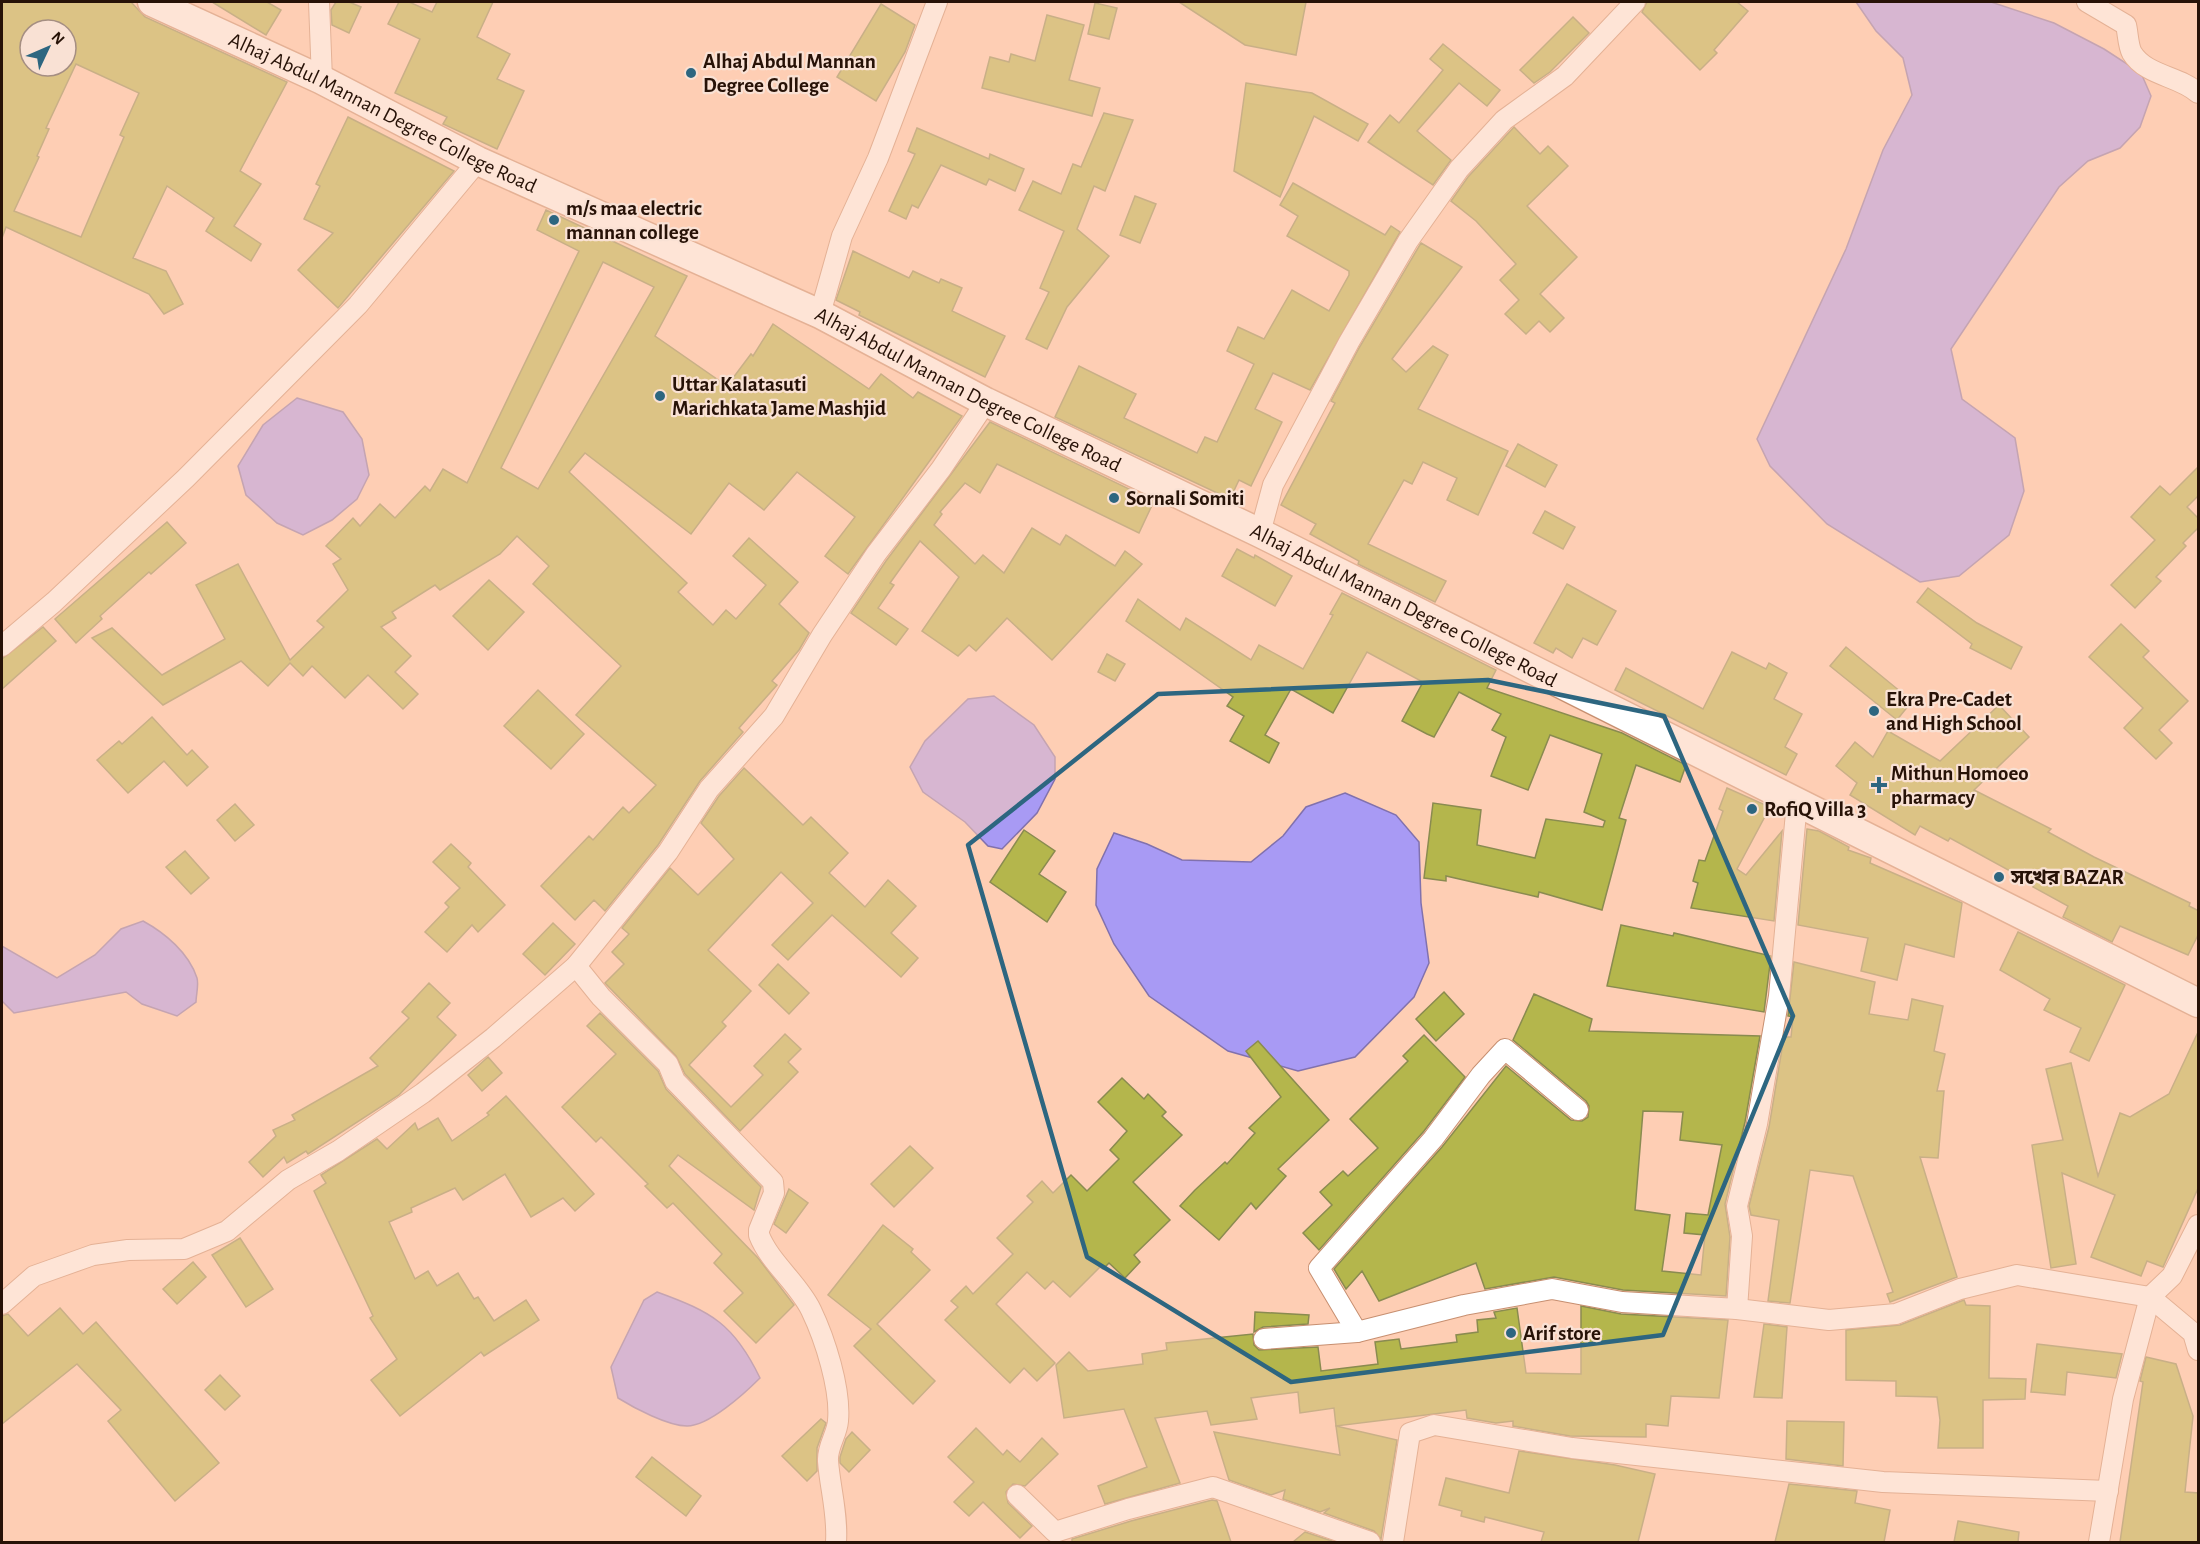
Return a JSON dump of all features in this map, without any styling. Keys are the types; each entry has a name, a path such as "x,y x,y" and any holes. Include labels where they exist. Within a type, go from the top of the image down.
{"street":[{"name":"Alhaj Abdul Mannan Degree College Road","path":"152,2 322,80 478,161 820,314 986,402 1260,533 2199,1003"},
{"path":"319,2 322,80"},
{"path":"820,314 842,236 878,158 936,2"},
{"path":"1260,533 1274,485 1349,342 1408,241 1459,169 1504,120 1565,76 1635,2"},
{"path":"2087,2 2126,24 2132,53 2147,68 2191,86 2199,93"},
{"path":"2,646 54,602 186,478 358,305 478,161"},
{"path":"2,1304 34,1276 93,1255 184,1249 227,1231 288,1180 338,1151 423,1093 493,1038 576,966 668,852 709,789 774,716 822,635 876,554 941,469 986,402"},
{"path":"1737,1309 1742,1236 1737,1206 1757,1124 1779,996 1797,802"},
{"path":"576,966 601,997 668,1064 675,1081 773,1182 774,1193 759,1235 810,1309 827,1352 836,1400 838,1420 829,1449 828,1461 835,1500 836,1542"},
{"path":"1357,1332 1319,1268 1433,1139 1481,1074 1505,1049 1578,1110"},
{"path":"2099,1542 2123,1399 2150,1297 2172,1276 2199,1225"},
{"path":"1264,1339 1357,1332 1464,1305 1552,1289 1622,1302 1737,1309 1829,1320 1896,1314 1960,1289 2017,1275 2150,1297 2193,1333 2199,1350"},
{"path":"1393,1542 1410,1433 1434,1425 1572,1448 1883,1482 2108,1491"},
{"path":"1017,1494 1055,1532 1128,1509 1213,1487 1370,1542"}],"highlighted area":[{"path":"1488,680 1664,716 1793,1016 1663,1335 1291,1382 1087,1257 968,845 1158,694"}],"shaded area":[{"path":"1856,2 1991,2 2054,23 2104,49 2141,73 2151,96 2140,127 2120,148 2088,161 2059,187 1951,349 1962,399 2015,438 2024,491 2009,535 1959,576 1920,582 1827,524 1770,466 1757,439 1846,249 1883,150 1912,95 1903,58 1876,31"},
{"path":"297,398 343,412 362,439 369,475 357,499 332,520 303,535 277,523 246,495 238,466 263,425"},
{"path":"994,696 1034,725 1055,757 1055,779 1037,813 1002,849 988,846 965,822 923,792 910,767 925,741 968,699"},
{"path":"1345,793 1396,815 1419,842 1421,903 1429,963 1414,997 1355,1057 1298,1071 1228,1051 1149,996 1114,944 1096,905 1097,869 1114,833 1147,844 1182,860 1251,862 1283,836 1306,807"},
{"path":"143,921 160,931 182,952 197,978 196,1002 177,1016 142,1004 126,992 14,1013 2,1001 2,946 57,978 95,955 121,929"},
{"path":"657,1292 693,1306 719,1322 741,1345 760,1378 726,1408 696,1425 679,1425 661,1420 618,1398 611,1367 644,1300"}],"building":[{"path":"2,2 131,2 145,17 287,82 240,171 261,184 234,226 261,244 251,261 206,231 214,218 167,186 133,258 166,271 183,304 164,314 149,294 6,227 2,238","holes":["18,18 78,18 78,65 139,93 120,135 124,137 81,237 14,211 39,157 37,156 49,129 46,128 69,78 18,78"]},
{"path":"212,2 267,2 281,10 266,35"},
{"path":"336,2 349,2 361,7 349,33 332,25 331,10"},
{"path":"399,2 409,2 432,12 437,2 493,2 477,37 510,54 497,79 524,91 497,149 443,124 447,117 395,93 420,39 388,24"},
{"path":"1179,2 1306,2 1296,55 1245,45"},
{"path":"1647,2 1737,2 1748,11 1714,50 1717,53 1700,70 1642,12"},
{"path":"1095,3 1117,8 1109,39 1088,34"},
{"path":"881,4 915,25 905,52 876,101 837,77"},
{"path":"1047,15 1084,25 1069,80 1100,88 1092,116 982,88 990,57 1009,62 1011,54 1035,61"},
{"path":"1573,17 1589,33 1550,72 1534,83 1520,70"},
{"path":"1443,44 1500,90 1487,106 1459,83 1417,131 1451,160 1433,185 1368,142 1390,115 1399,123 1443,70 1430,59"},
{"path":"1246,83 1312,93 1368,124 1358,141 1314,116 1280,197 1234,171"},
{"path":"1104,113 1133,120 1105,191 1094,186 1077,229 1109,256 1067,307 1047,349 1026,339 1049,292 1040,288 1064,231 1019,210 1033,181 1061,194 1073,164 1081,167"},
{"path":"348,117 454,171 338,308 298,270 333,233 304,219 320,186 316,184"},
{"path":"1514,127 1540,154 1548,146 1568,166 1527,206 1577,257 1540,294 1564,318 1550,332 1539,321 1526,334 1505,314 1519,300 1500,280 1516,264 1476,221 1451,201 1468,177"},
{"path":"917,128 989,159 990,154 1024,169 1015,191 989,179 986,185 941,165 918,208 912,205 906,219 889,211 915,154 908,151"},
{"path":"1293,183 1385,235 1391,226 1400,232 1310,390 1273,373 1255,409 1282,422 1251,486 1239,480 1230,499 1055,417 1079,366 1136,394 1124,418 1197,453 1205,437 1217,442 1254,364 1227,351 1238,327 1264,339 1292,290 1329,311 1349,275 1349,271 1287,236 1298,216 1280,205"},
{"path":"1135,196 1156,204 1140,243 1120,235"},
{"path":"546,210 687,276 655,336 727,386 751,354 753,356 773,324 869,389 881,374 913,398 918,392 962,416 848,574 825,556 855,517 797,472 764,510 729,483 691,534 585,453 569,472 687,583 678,592 713,625 726,610 736,619 766,585 733,556 749,538 798,582 779,604 809,633 799,650 772,681 777,685 739,728 743,732 700,781 658,845 605,911 594,900 575,920 541,886 589,836 593,840 623,807 629,813 656,785 576,715 621,666 533,584 549,566 517,536 500,554 440,590 435,585 392,612 396,618 381,627 411,656 395,672 418,694 403,709 368,675 345,698 312,666 303,676 290,663 268,686 241,661 163,705 92,638 112,628 162,675 225,639 196,585 238,564 290,660 324,627 317,621 348,590 333,564 341,559 326,546 353,518 360,526 380,504 395,518 425,486 430,491 443,469 467,483 579,251 537,230","holes":["603,262 654,287 538,489 501,468"]},
{"path":"1421,243 1462,267 1392,359 1406,372 1433,346 1448,355 1418,409 1508,451 1478,515 1447,500 1457,478 1423,462 1412,484 1404,480 1368,544 1446,581 1435,602 1358,564 1359,561 1310,534 1316,524 1281,505 1335,403 1331,401 1359,348"},
{"path":"853,251 909,278 913,271 939,283 941,279 962,288 952,311 1005,336 985,377 859,315 860,312 836,300"},
{"path":"990,422 1154,501 1139,533 997,464 980,493 965,483 940,512 942,514 934,525 975,564 983,555 1004,573 1032,528 1060,545 1066,535 1115,566 1125,551 1142,564 1052,660 1007,618 976,651 969,645 958,656 922,631 959,577 920,541 890,583 894,585 878,608 908,629 896,645 851,613 886,561"},
{"path":"1518,444 1557,465 1545,487 1506,466"},
{"path":"2199,466 2199,495 2187,507 2199,519 2199,527 2183,543 2186,546 2156,577 2161,581 2135,608 2111,585 2155,540 2131,517 2160,486 2170,495"},
{"path":"1545,511 1575,527 1563,549 1533,533"},
{"path":"167,522 186,543 151,574 149,572 100,616 102,619 76,643 55,619"},
{"path":"1237,549 1254,558 1255,555 1292,576 1275,606 1222,576"},
{"path":"489,580 524,612 488,650 453,616"},
{"path":"1567,584 1616,611 1597,645 1583,638 1572,658 1556,648 1553,653 1534,643"},
{"path":"1928,588 1977,623 2022,647 2011,669 1970,648 1972,644 1917,602"},
{"path":"1342,593 1496,670 1487,688 1622,733 1686,765 1680,782 1636,765 1619,818 1626,820 1602,910 1539,892 1538,897 1446,876 1446,881 1424,878 1433,803 1481,810 1477,845 1535,858 1546,819 1603,827 1605,821 1584,812 1602,754 1550,735 1528,790 1491,776 1506,737 1492,730 1501,714 1459,692 1434,737 1427,734 1402,721 1423,682 1367,652 1333,713 1291,689 1265,735 1279,743 1269,763 1230,741 1244,716 1227,706 1233,697 1126,621 1138,599 1180,630 1186,618 1251,660 1259,645 1303,669 1333,615 1330,614"},
{"path":"2121,624 2149,651 2143,657 2188,701 2159,730 2172,743 2156,759 2124,728 2143,708 2089,657"},
{"path":"43,627 56,641 2,689 2,659"},
{"path":"1846,647 1912,701 1897,720 1830,666"},
{"path":"1732,652 1766,669 1769,663 1787,673 1774,699 1802,714 1785,747 1797,754 1786,775 1615,690 1626,668 1703,709"},
{"path":"1107,654 1125,664 1115,681 1098,672"},
{"path":"538,690 584,734 551,769 504,726"},
{"path":"1999,705 2029,737 1974,790 2051,829 2048,832 2094,857 2190,903 2189,906 2199,911 2199,933 2188,955 2120,926 2112,942 2063,917 2068,906 2033,887 2034,884 1950,838 1948,841 1920,826 1915,835 1850,795 1857,783 1836,766 1855,742 1873,757 1888,731 1940,761"},
{"path":"152,717 187,755 192,750 208,767 187,786 164,761 128,793 97,760 119,741 122,744"},
{"path":"744,768 803,825 811,817 848,853 829,873 865,907 888,880 916,906 891,933 918,958 901,977 832,915 788,960 772,945 813,903 781,872 708,950 751,991 722,1022 726,1026 689,1065 731,1107 763,1075 754,1066 785,1034 801,1049 788,1062 798,1072 740,1131 685,1074 676,1056 605,983 624,964 612,952 629,934 622,928 670,868 698,895 734,859 701,823 719,796"},
{"path":"1727,788 1770,807 1737,869 1746,875 1782,831 1774,921 1691,908 1698,883 1693,881 1699,860 1705,861 1723,811 1719,809"},
{"path":"235,804 254,825 235,841 217,820"},
{"path":"1807,829 1819,831 1849,847 1848,850 1871,858 1870,863 1962,903 1954,957 1905,944 1897,980 1861,971 1868,938 1798,925"},
{"path":"1024,830 1055,851 1039,874 1066,892 1047,922 990,882"},
{"path":"451,844 471,863 468,867 505,905 478,932 472,925 447,952 425,932 449,907 445,903 460,888 433,862"},
{"path":"185,851 209,878 191,894 166,867"},
{"path":"553,923 575,944 545,975 523,954"},
{"path":"1621,925 1673,936 1674,933 1771,956 1764,1012 1607,986"},
{"path":"2018,932 2125,985 2089,1061 2070,1052 2081,1028 2044,1010 2050,999 2000,970"},
{"path":"1794,962 1875,982 1869,1014 1908,1020 1912,999 1943,1006 1934,1051 1945,1054 1937,1091 1944,1091 1938,1158 1920,1157 1957,1277 1890,1302 1887,1294 1893,1292 1853,1176 1810,1170 1790,1303 1768,1301 1779,1220 1751,1215 1749,1206 1769,1127 1784,1037 1791,1037 1793,1017 1788,1016"},
{"path":"778,964 809,993 789,1014 759,985"},
{"path":"429,983 450,1003 437,1017 456,1035 399,1095 308,1154 306,1151 287,1163 284,1157 263,1177 249,1162 276,1136 273,1130 295,1120 292,1115 378,1066 370,1058 409,1018 402,1012"},
{"path":"1444,992 1464,1014 1436,1041 1416,1019"},
{"path":"1534,994 1592,1019 1589,1031 1760,1036 1745,1122 1725,1204 1730,1237 1726,1296 1623,1290 1554,1277 1485,1289 1476,1263 1379,1301 1362,1271 1346,1289 1334,1269 1442,1147 1506,1066 1571,1120 1582,1121 1588,1117 1589,1106 1586,1101 1513,1040","holes":["1643,1111 1683,1112 1680,1140 1722,1145 1708,1215 1686,1213 1684,1233 1705,1235 1701,1275 1662,1271 1670,1215 1635,1210"]},
{"path":"600,1013 658,1071 666,1089 761,1187 754,1210 678,1155 669,1166 758,1258 794,1305 756,1343 724,1311 743,1293 714,1263 722,1254 673,1203 667,1208 645,1186 648,1184 601,1137 596,1142 562,1107 616,1054 587,1026"},
{"path":"2199,1030 2199,1186 2163,1267 2147,1261 2141,1276 2091,1257 2115,1195 2062,1173 2076,1264 2051,1268 2032,1145 2063,1140 2046,1069 2071,1063 2098,1176 2120,1113 2130,1117 2169,1094"},
{"path":"1424,1035 1465,1077 1424,1131 1319,1250 1303,1233 1332,1205 1320,1192 1343,1171 1348,1176 1378,1148 1350,1119 1408,1061 1403,1056"},
{"path":"1258,1041 1329,1120 1278,1169 1286,1176 1256,1209 1251,1203 1219,1240 1180,1206 1225,1162 1227,1164 1255,1133 1249,1128 1281,1097 1246,1051"},
{"path":"488,1057 502,1073 482,1091 468,1075"},
{"path":"1122,1078 1144,1099 1148,1094 1166,1112 1162,1116 1182,1135 1133,1182 1170,1220 1134,1255 1140,1262 1125,1278 1109,1263 1103,1269 1100,1267 1070,1297 1053,1281 1045,1289 1027,1272 996,1304 1055,1363 1037,1381 1024,1368 1010,1383 945,1320 958,1307 951,1301 966,1286 973,1294 1013,1254 997,1238 1033,1202 1027,1196 1042,1181 1053,1193 1071,1175 1087,1191 1119,1159 1110,1150 1127,1131 1098,1102"},
{"path":"506,1096 594,1194 575,1211 563,1198 531,1217 505,1174 463,1200 455,1188 411,1208 412,1212 389,1222 415,1279 428,1271 437,1286 458,1273 474,1299 478,1297 494,1321 526,1300 539,1320 484,1356 481,1352 400,1416 371,1380 397,1359 370,1318 373,1316 314,1191 326,1183 321,1175 377,1139 387,1149 415,1123 418,1130 438,1118 452,1141 489,1115 487,1113"},
{"path":"910,1146 933,1168 894,1207 871,1184"},
{"path":"789,1189 808,1203 786,1233 774,1224"},
{"path":"883,1225 913,1249 911,1252 930,1270 877,1324 935,1381 913,1404 854,1346 871,1329 828,1295"},
{"path":"240,1238 273,1289 246,1307 212,1255"},
{"path":"193,1262 206,1277 177,1304 163,1289"},
{"path":"1964,1300 1966,1305 1990,1306 1989,1378 2026,1379 2025,1399 1983,1400 1983,1448 1938,1448 1940,1420 1937,1397 1896,1396 1896,1381 1846,1380 1846,1330 1900,1325"},
{"path":"1581,1306 1621,1314 1728,1320 1719,1398 1671,1396 1668,1426 1646,1424 1646,1437 1570,1436 1513,1426 1513,1421 1496,1423 1467,1418 1466,1410 1336,1426 1334,1408 1300,1413 1298,1392 1251,1398 1257,1419 1211,1425 1207,1411 1155,1418 1180,1483 1105,1504 1098,1486 1147,1467 1124,1409 1064,1418 1056,1365 1069,1352 1088,1371 1143,1364 1142,1354 1167,1350 1166,1343 1253,1334 1254,1345 1259,1350 1318,1347 1321,1371 1378,1364 1375,1342 1399,1339 1401,1349 1457,1342 1456,1335 1478,1332 1477,1320 1496,1318 1494,1312 1517,1308 1526,1373 1581,1374"},
{"path":"60,1308 83,1334 96,1322 219,1463 175,1501 108,1421 121,1410 77,1364 2,1424 2,1316 8,1314 28,1336"},
{"path":"1255,1312 1309,1315 1308,1324 1263,1327 1254,1332"},
{"path":"1764,1324 1787,1327 1782,1398 1754,1397"},
{"path":"2037,1344 2122,1354 2116,1378 2067,1372 2065,1395 2031,1392"},
{"path":"2146,1357 2176,1364 2193,1416 2185,1492 2199,1493 2199,1542 2120,1542 2143,1382 2140,1381"},
{"path":"220,1375 240,1396 225,1410 205,1390"},
{"path":"821,1419 826,1423 817,1448 817,1471 807,1481 782,1456"},
{"path":"1787,1421 1844,1422 1843,1466 1786,1459"},
{"path":"1336,1426 1397,1440 1381,1539 1374,1531 1324,1513 1330,1508 1320,1512 1283,1499 1285,1490 1271,1495 1229,1480 1214,1432 1340,1455"},
{"path":"976,1428 1003,1455 1007,1450 1020,1462 1042,1438 1058,1454 1025,1486 1013,1484 1006,1492 1008,1503 1032,1526 1020,1538 983,1502 969,1516 954,1502 974,1482 948,1457"},
{"path":"852,1432 870,1450 849,1472 840,1463 840,1457 846,1439"},
{"path":"1519,1451 1615,1465 1655,1474 1638,1542 1541,1542 1544,1532 1485,1517 1484,1522 1461,1516 1462,1511 1439,1505 1446,1478 1509,1493"},
{"path":"652,1457 701,1496 686,1516 636,1477"},
{"path":"1789,1484 1857,1491 1855,1503 1890,1510 1884,1542 1775,1542"},
{"path":"1212,1500 1217,1501 1231,1542 1072,1542 1072,1539 1131,1521"},
{"path":"1958,1521 2019,1532 2018,1542 1954,1542"},
{"path":"1305,1532 1335,1542 1293,1542"}],"place":[{"name":"Alhaj Abdul Mannan Degree College","path":"691,73"},
{"name":"m/s maa electric mannan college","path":"554,220"},
{"name":"Uttar Kalatasuti Marichkata Jame Mashjid","path":"660,396"},
{"name":"Sornali Somiti","path":"1114,498"},
{"name":"Ekra Pre-Cadet and High School","path":"1874,711"},
{"name":"Mithun Homoeo pharmacy","path":"1879,785"},
{"name":"RofiQ Villa 3","path":"1752,809"},
{"name":"সখের BAZAR","path":"1999,877"},
{"name":"Arif store","path":"1511,1333"}]}
